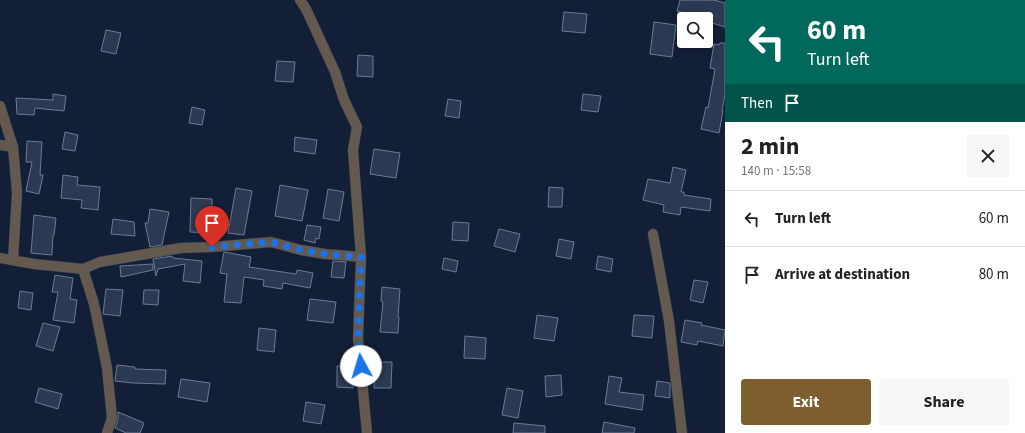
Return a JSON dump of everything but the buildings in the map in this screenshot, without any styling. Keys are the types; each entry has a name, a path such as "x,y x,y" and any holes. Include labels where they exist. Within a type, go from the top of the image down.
{"street":[{"path":"300,0 306,9 335,72 344,100 357,128 353,150 361,257 358,339 367,433"},
{"path":"0,106 13,147 17,193 13,260"},
{"path":"0,145 13,147"},
{"path":"653,234 669,321 682,433"},
{"path":"0,258 83,269 100,262 169,249 271,242 301,250 361,257"},
{"path":"83,269 94,304 107,368 112,418 107,433"}],"route":[{"path":"212,247 271,242 301,250 361,257 358,339 361,366"}]}
